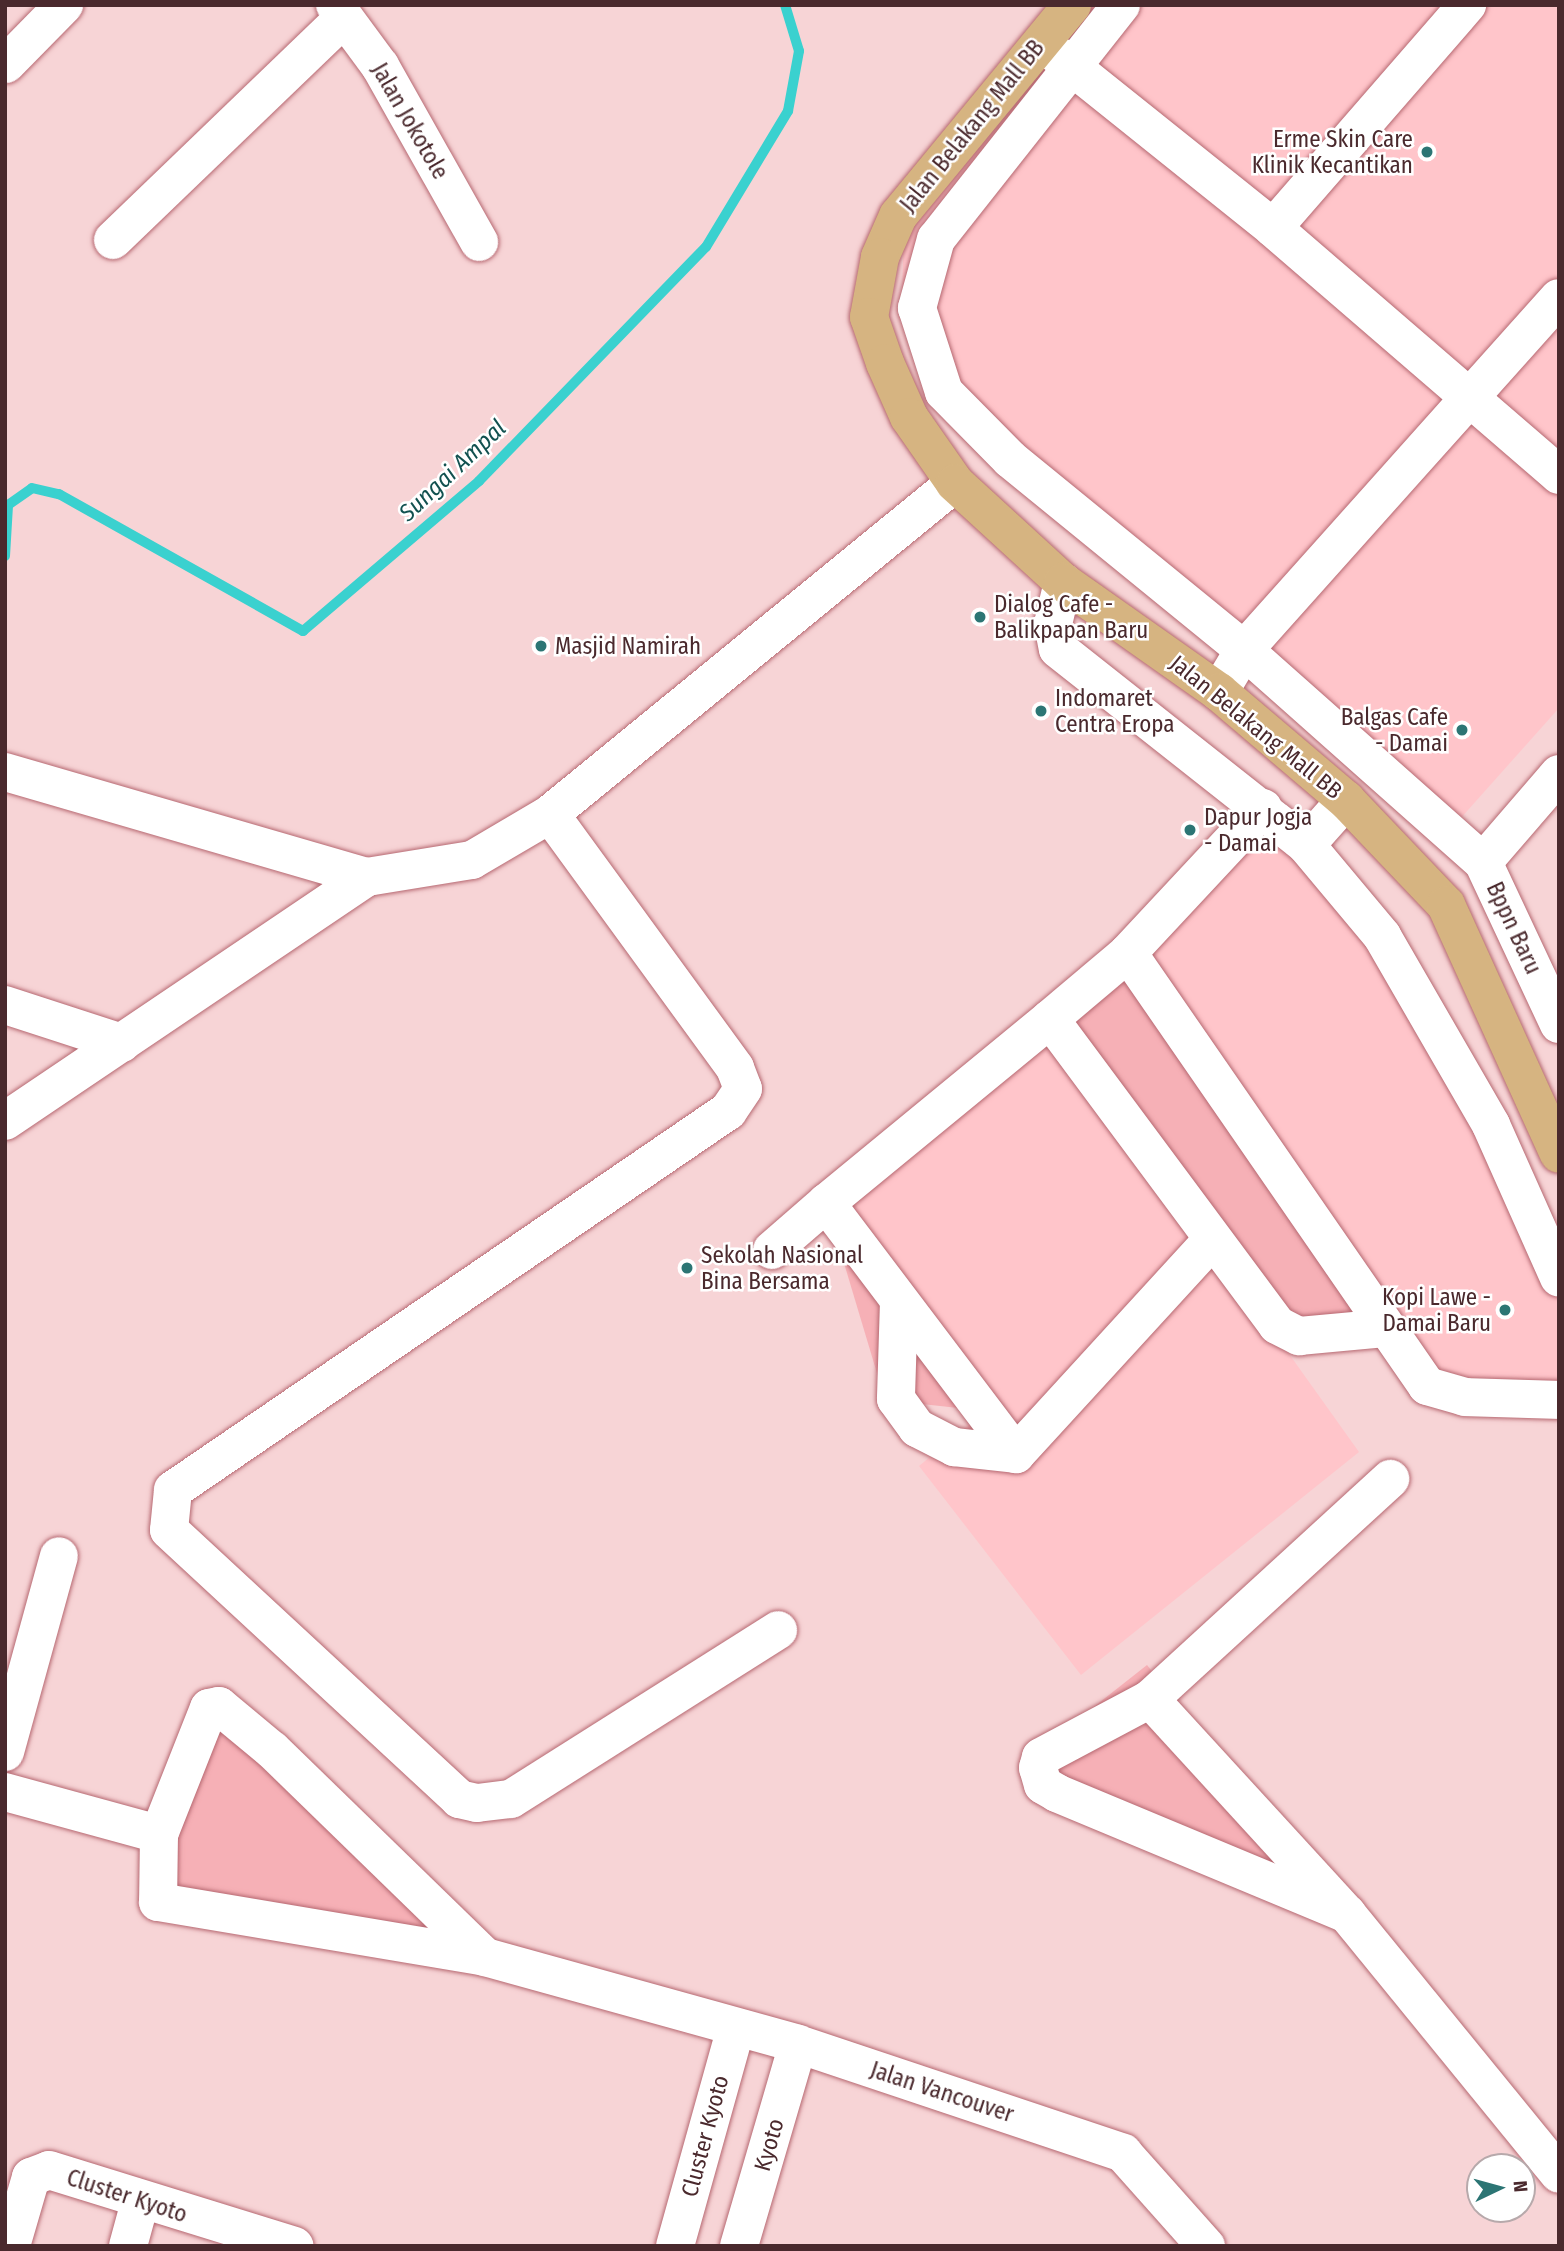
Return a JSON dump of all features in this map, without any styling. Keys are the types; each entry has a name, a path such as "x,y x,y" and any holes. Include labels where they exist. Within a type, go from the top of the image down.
{"main road":[{"name":"Jalan Belakang Mall BB","path":"1072,5 898,216 880,257 869,317 885,363 909,417 955,483 1063,582 1219,692 1346,800 1446,905 1559,1154"}],"street":[{"path":"6,64 64,5"},
{"path":"1121,5 1069,66 936,239 917,308 944,392 1010,458 1244,650 1483,862"},
{"path":"1273,228 1467,5"},
{"path":"113,240 340,11"},
{"name":"Jalan Jokotole","path":"340,11 380,66 479,242"},
{"path":"1041,41 1273,228 1559,475"},
{"path":"1219,692 1244,650 1559,298"},
{"path":"5,1121 366,877 472,860 550,814 955,483"},
{"path":"1063,582 1053,624 1058,649 1263,808 1306,845 1382,936 1491,1125 1559,1278"},
{"path":"5,772 366,877"},
{"name":"Bppn Baru","path":"1559,774 1483,862 1559,1024"},
{"path":"1306,845 1346,800"},
{"path":"772,1250 1128,953 1263,808"},
{"path":"550,814 734,1068 743,1089 728,1111 173,1490 169,1530 459,1799 477,1803 511,1799 778,1630"},
{"path":"1128,953 1385,1328 1435,1390 1465,1397 1559,1400"},
{"path":"5,1006 122,1043"},
{"path":"1050,1018 1211,1241 1284,1330 1299,1336 1385,1328"},
{"path":"826,1203 1016,1454"},
{"path":"1016,1454 1211,1241"},
{"path":"900,1301 896,1399 917,1428 954,1447 1016,1454"},
{"path":"1347,1914 1043,1785 1041,1757 1150,1699 1390,1479"},
{"path":"7,1736 59,1556"},
{"path":"1150,1699 1347,1914 1559,2175"},
{"path":"5,1792 159,1835 200,1721 219,1706 485,1957"},
{"name":"Jalan Vancouver","path":"159,1835 159,1902 485,1957 798,2044 1124,2153 1206,2246"},
{"name":"Cluster Kyoto","path":"675,2246 736,2027"},
{"name":"Kyoto","path":"739,2246 798,2044"},
{"name":"Cluster Kyoto","path":"11,2246 37,2171 294,2246"},
{"path":"128,2246 140,2202"}],"shaded area":[{"path":"1090,5 1559,5 1559,708 1460,819 955,387 902,299 904,225"},
{"path":"1263,808 1382,936 1559,1278 1559,1400 1427,1389 1128,953"},
{"path":"1128,953 1385,1328 1263,1315 1050,1019"},
{"path":"1050,1019 1359,1452 1081,1675 919,1466 986,1411 826,1203"},
{"path":"826,1203 986,1411 885,1400"},
{"path":"1147,1665 1347,1914 1024,1762"},
{"path":"217,1713 465,1945 154,1885"}],"waterway":[{"name":"Sungai Ampal","path":"5,556 8,505 32,488 59,494 303,631 479,481 706,247 788,111 799,51 785,5"}],"place":[{"name":"Erme Skin Care Klinik Kecantikan","path":"1427,152"},
{"name":"Dialog Cafe - Balikpapan Baru","path":"980,617"},
{"name":"Masjid Namirah","path":"541,646"},
{"name":"Indomaret Centra Eropa","path":"1041,711"},
{"name":"Balgas Cafe - Damai","path":"1462,730"},
{"name":"Dapur Jogja - Damai","path":"1190,830"},
{"name":"Sekolah Nasional Bina Bersama","path":"687,1268"},
{"name":"Kopi Lawe - Damai Baru","path":"1505,1310"}]}
